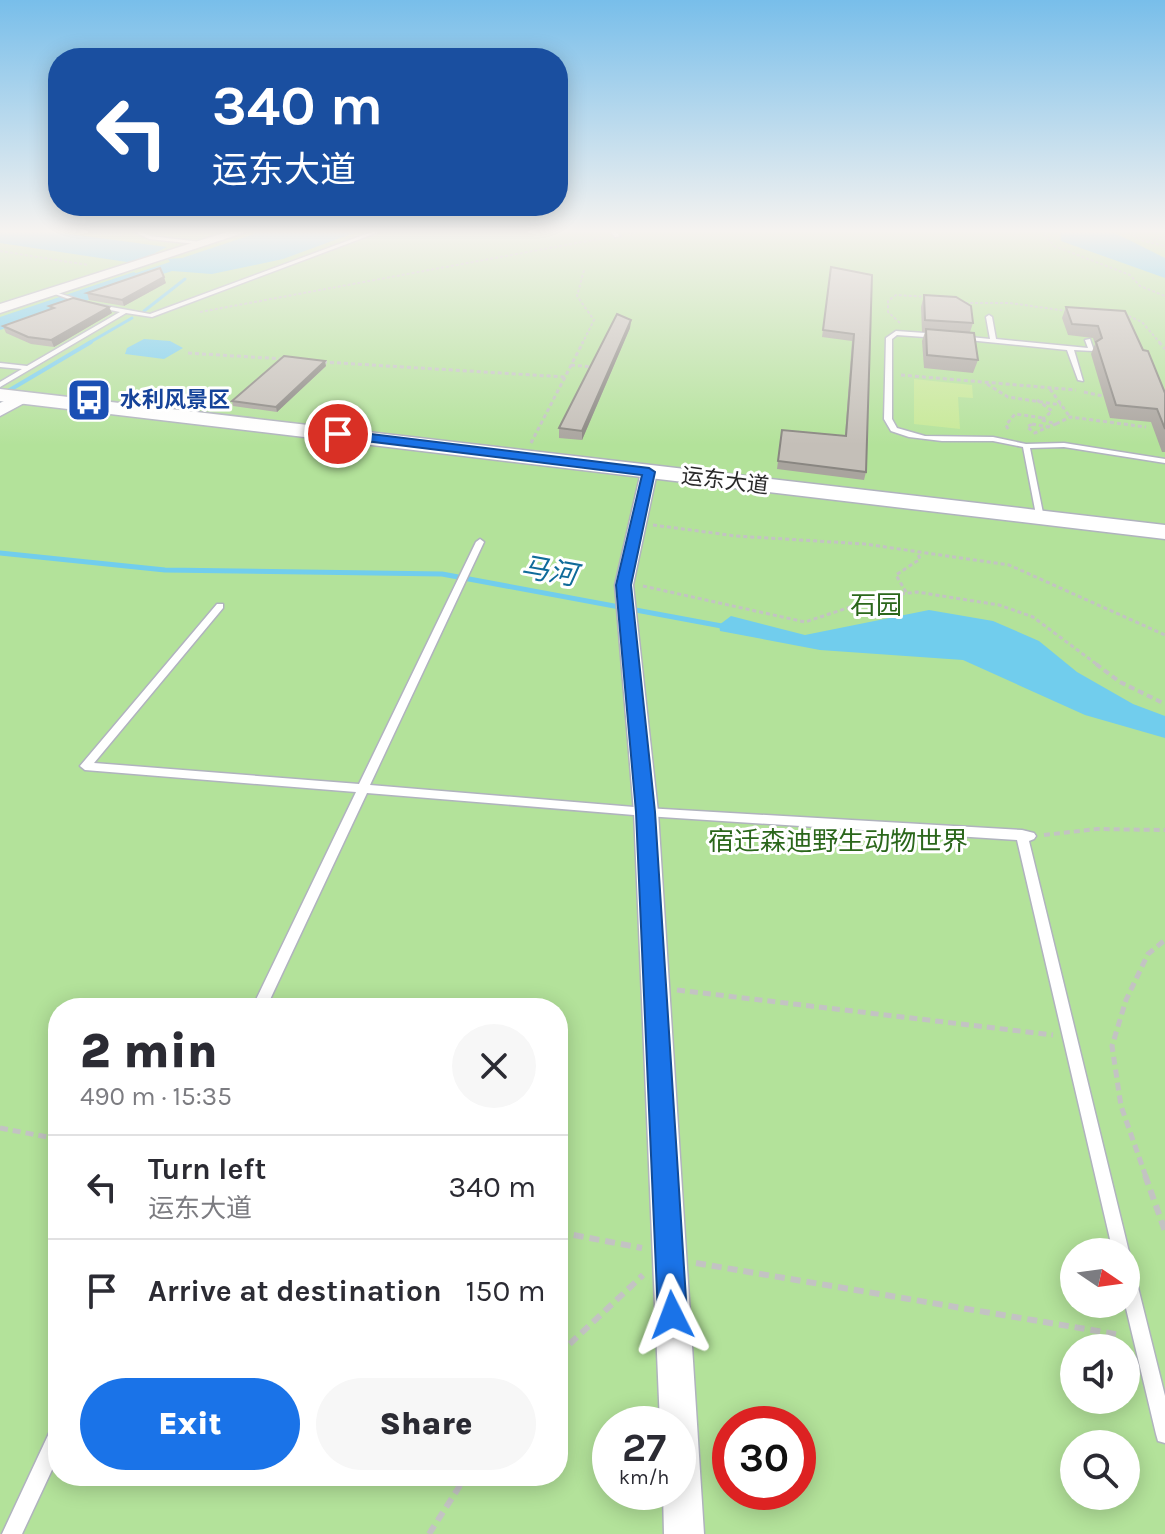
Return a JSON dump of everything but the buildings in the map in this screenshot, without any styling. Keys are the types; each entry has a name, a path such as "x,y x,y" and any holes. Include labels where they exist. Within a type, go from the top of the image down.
{"main road":[{"name":"运东大道","path":"11,396 1165,532"}],"street":[{"path":"0,309 27,302"},
{"path":"0,411 11,396"},
{"path":"649,472 624,585 646,812 684,1534"}],"lane":[{"path":"83,302 150,316 189,302"},
{"path":"0,385 124,312"},
{"path":"989,317 993,341"},
{"path":"1088,340 1092,350 901,333 889,338 888,419 897,431 927,437 995,438 1026,446 1064,445 1165,461"},
{"path":"1070,348 1081,380"},
{"path":"0,365 28,368"},
{"path":"1026,446 1040,518"},
{"path":"264,998 480,542"},
{"path":"220,606 85,766 646,812 1026,836 1118,1238"},
{"path":"1137,1318 1165,1434"},
{"path":"12,1534 48,1457"}],"path":[{"path":"190,314 258,302"},
{"path":"524,456 594,320 581,302"},
{"path":"888,302 888,312 899,320 901,333"},
{"path":"953,303 1010,303 1075,310"},
{"path":"1119,313 1142,322 1165,349"},
{"path":"188,353 297,360"},
{"path":"313,361 565,377"},
{"path":"571,365 597,367"},
{"path":"889,374 1048,387 1114,397"},
{"path":"985,383 1003,395 1061,405"},
{"path":"1048,387 1070,417"},
{"path":"1027,399 1029,413"},
{"path":"1035,399 1052,411 1044,418"},
{"path":"1009,431 1006,426 1013,415 1029,413 1056,424"},
{"path":"1051,428 1035,424 1027,426 1035,433 1051,428 1070,417 1146,427"},
{"path":"637,523 706,533 843,542 1009,565 1165,635"},
{"path":"631,552 638,563 638,585 789,621 816,621 884,596 908,593 951,595 1033,617 1120,682 1165,704"},
{"path":"908,593 897,582 896,575 920,559 917,552"},
{"path":"1026,836 1097,829 1165,830"},
{"path":"1165,940 1148,954 1126,1000 1112,1046 1121,1106 1165,1231"},
{"path":"655,987 1070,1037"},
{"path":"0,1128 48,1137"},
{"path":"568,1234 669,1253 705,1267 1142,1338"},
{"path":"568,1346 669,1253"},
{"path":"429,1534 460,1486"}],"green space":[{"name":"宿迁森迪野生动物世界","path":"0,302 1165,302 1165,1534 0,1534"},
{"path":"914,379 972,385 973,398 958,397 960,429 914,424"}],"water":[{"path":"144,339 170,341 183,348 164,359 125,354 127,348"},
{"path":"929,610 993,621 1039,641 1077,672 1133,704 1165,716 1165,738 1085,715 963,660 820,650 720,631 719,625 731,616 805,635"}],"waterway":[{"path":"0,324 65,302"},
{"path":"144,311 156,302"},
{"path":"87,344 132,318"},
{"path":"8,391 91,342"},
{"name":"马河","path":"0,553 165,570 442,574 727,627"}],"place":[{"name":"水利风景区","path":"89,400"}],"route":[{"path":"338,434 649,472 624,585 646,812 672,1315"}],"park label":[{"name":"石园","path":"876,605"}]}
